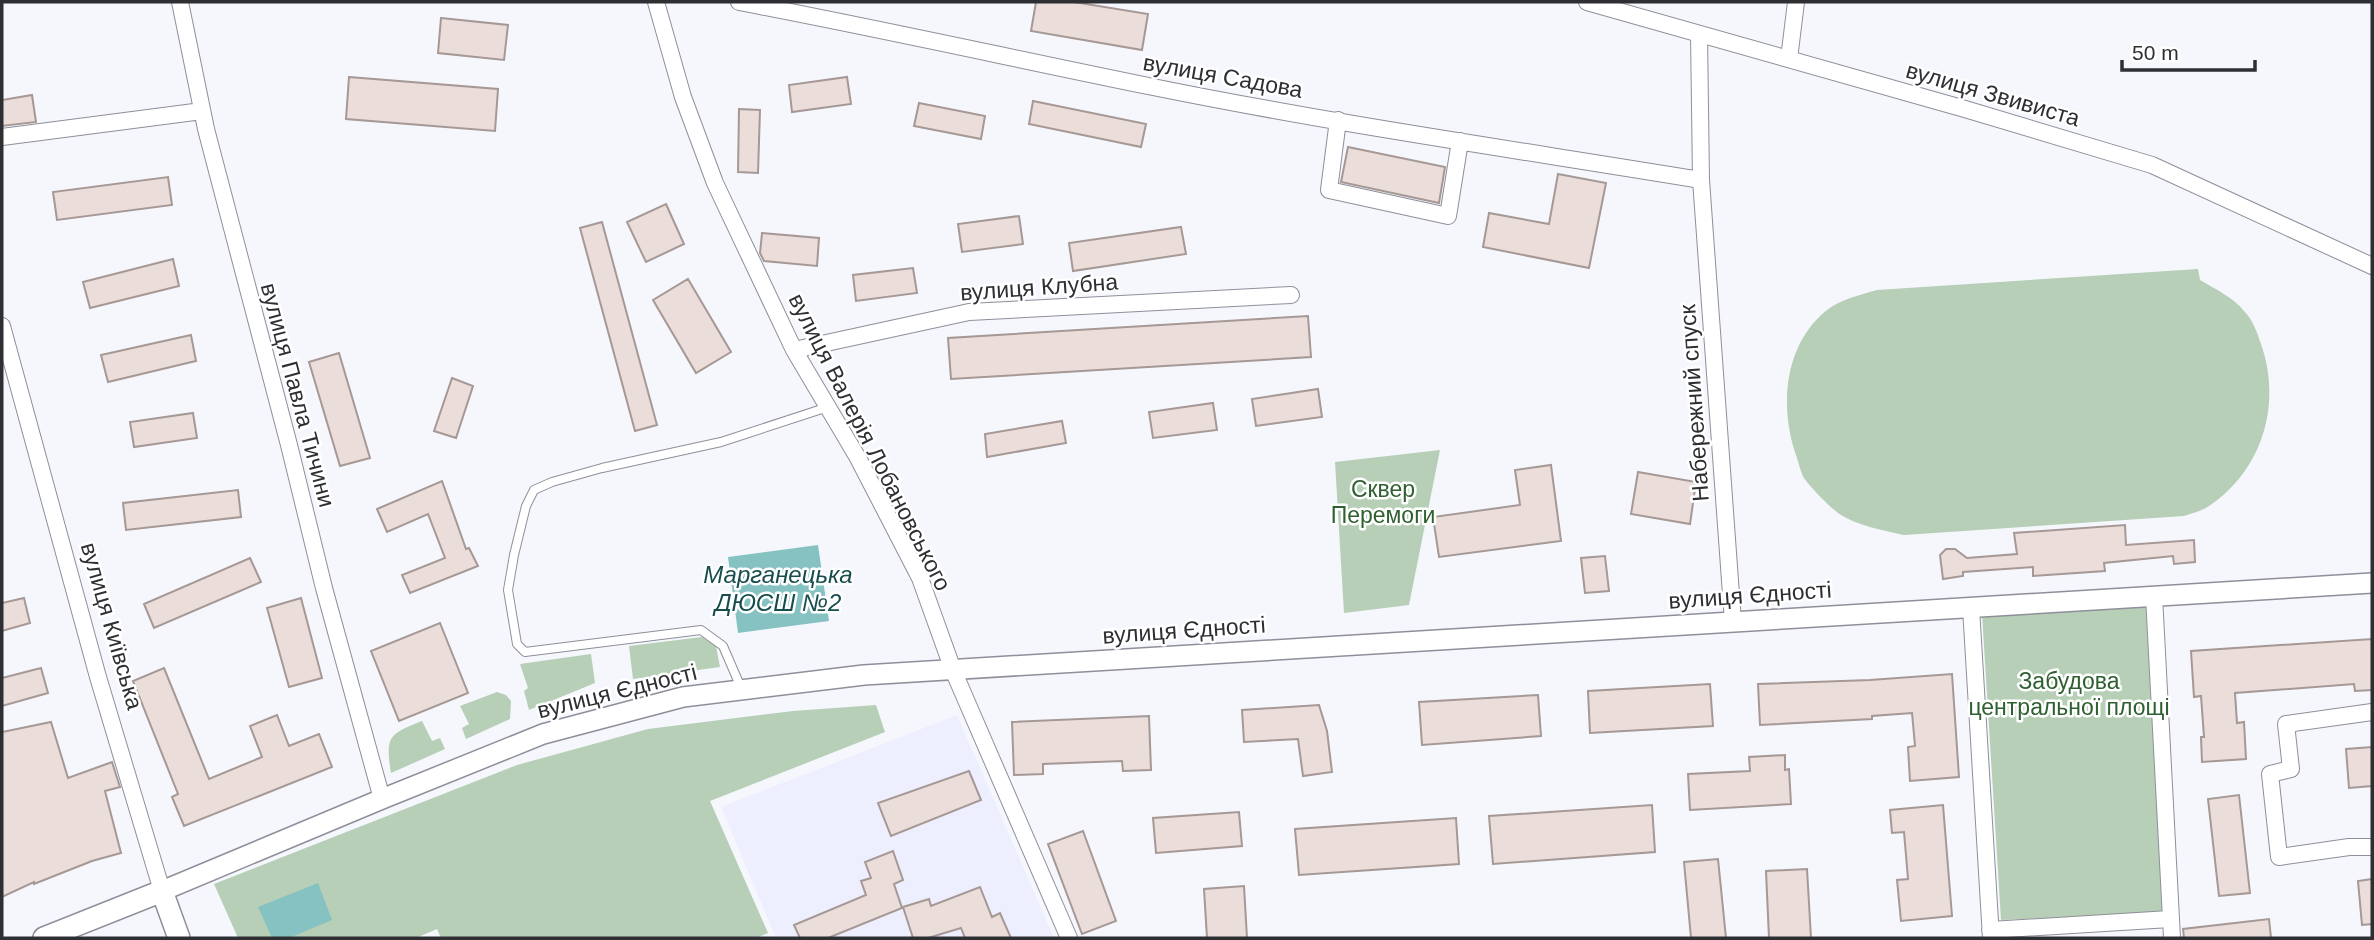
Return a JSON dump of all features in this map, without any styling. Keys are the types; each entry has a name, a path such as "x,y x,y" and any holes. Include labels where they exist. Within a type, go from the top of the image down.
{"main road":[{"name":"вулиця Єдності","path":"44,938 162,891"},
{"name":"вулиця Київська","path":"162,891 179,938"}],"street":[{"name":"вулиця Павла Тичини","path":"180,2 202,111 324,588 382,799"},
{"name":"вулиця Валерія Лобановського","path":"656,2 683,97 715,183 794,350 858,458 920,579 953,670 1069,938"},
{"name":"вулиця Садова","path":"739,2 896,32 1155,88 1701,180"},
{"name":"вулиця Звивиста","path":"1587,2 2152,165 2372,266"},
{"path":"1789,59 1797,2"},
{"name":"Набережний спуск","path":"1699,34 1701,180 1733,622"},
{"path":"2,137 202,111"},
{"path":"1338,120 1329,190 1448,216 1460,141"},
{"name":"вулиця Клубна","path":"794,350 969,313 1291,295"},
{"name":"вулиця Київська","path":"2,326 98,677 162,891"},
{"name":"вулиця Єдності","path":"162,891 544,734 683,697 864,675 2372,583"},
{"path":"2154,596 2172,938"},
{"path":"1971,608 1991,934 2170,919"},
{"path":"2372,712 2286,724 2291,769 2270,774 2279,857 2372,847"}],"lane":[{"path":"742,690 723,646 701,630 525,652 517,643 508,590 526,506 534,491 552,481 721,442 828,407"}],"shaded area":[{"path":"957,715 1054,938 776,938 721,807"}],"green space":[{"path":"2198,269 2200,280 2235,302 2252,322 2267,366 2269,389 2268,412 2255,454 2228,491 2206,508 2184,516 1904,535 1870,527 1838,513 1803,476 1791,439 1788,419 1787,399 1793,359 1812,324 1838,303 1877,290"},
{"name":"Сквер Перемоги","path":"1440,450 1409,605 1344,613 1335,462"},
{"name":"Забудова центральної площі","path":"2146,607 2163,913 2001,920 1982,614"},
{"path":"702,637 716,646 720,667 633,679 629,646"},
{"path":"591,654 595,683 529,710 524,691 528,688 520,664"},
{"path":"497,692 506,695 511,701 510,719 466,739 462,728 469,724 460,706"},
{"path":"876,705 885,732 710,801 768,933 756,938 441,938 437,929 416,938 238,938 214,884 517,765 648,729 793,711"},
{"path":"422,721 432,741 440,738 445,749 391,773 389,744 392,738 402,729"}],"water":[{"name":"Марганецька ДЮСШ №2","path":"818,545 829,621 738,633 728,557"},
{"path":"318,883 332,920 289,938 272,938 258,907"}],"building":[{"path":"1036,2 1074,2 1148,14 1142,50 1031,31"},
{"path":"441,18 508,25 504,60 438,53"},
{"path":"349,77 498,89 495,131 346,119"},
{"path":"847,77 851,104 792,112 789,85"},
{"path":"32,95 36,122 2,126 2,100"},
{"path":"1033,101 1146,124 1141,147 1029,124"},
{"path":"919,103 985,116 981,139 914,126"},
{"path":"739,109 760,110 758,173 738,172"},
{"path":"1348,147 1445,167 1439,203 1341,182"},
{"path":"1558,174 1606,183 1589,268 1483,247 1489,213 1549,224"},
{"path":"168,177 172,205 57,220 53,192"},
{"path":"666,204 684,244 646,262 627,222"},
{"path":"1019,216 1023,244 962,252 958,224"},
{"path":"602,222 657,425 635,431 580,228"},
{"path":"1181,227 1186,254 1073,271 1069,243"},
{"path":"762,233 819,238 817,266 764,261 760,253"},
{"path":"173,259 179,286 90,308 83,282"},
{"path":"913,268 917,293 856,301 853,275"},
{"path":"688,279 731,352 696,373 653,300"},
{"path":"1308,316 1311,357 951,379 948,338"},
{"path":"191,335 196,361 108,382 101,355"},
{"path":"339,353 370,458 340,466 309,362"},
{"path":"452,378 473,386 456,438 434,431"},
{"path":"1318,389 1322,417 1256,426 1252,399"},
{"path":"1213,403 1217,430 1153,438 1149,412"},
{"path":"193,413 197,438 134,447 130,422"},
{"path":"1062,421 1066,443 987,457 985,434"},
{"path":"1551,465 1561,541 1439,557 1433,517 1520,505 1515,470"},
{"path":"1638,472 1696,482 1690,524 1631,514"},
{"path":"442,481 466,549 469,548 478,566 410,593 402,575 445,558 428,514 387,532 377,509"},
{"path":"238,490 241,517 126,530 123,503"},
{"path":"2125,525 2126,545 2194,540 2195,562 2174,564 2173,556 2104,563 2105,571 2033,576 2033,567 1963,572 1963,576 1943,579 1940,555 1946,549 1955,549 1967,558 2017,554 2014,533"},
{"path":"1605,556 1609,591 1585,593 1581,558"},
{"path":"250,558 261,582 154,628 144,604"},
{"path":"24,598 30,623 2,631 2,603"},
{"path":"301,598 322,678 289,687 267,608"},
{"path":"440,623 468,693 399,721 371,651"},
{"path":"2372,639 2372,690 2355,691 2354,684 2235,693 2237,723 2244,722 2246,759 2202,762 2201,737 2204,737 2201,696 2194,697 2191,651"},
{"path":"41,668 48,693 2,706 2,678"},
{"path":"164,668 209,779 262,757 250,726 277,715 289,746 319,734 332,767 184,826 172,797 178,794 133,681"},
{"path":"1952,674 1959,777 1910,781 1908,747 1915,746 1912,713 1872,716 1872,719 1760,725 1758,684"},
{"path":"1710,684 1713,726 1590,733 1588,691"},
{"path":"1538,695 1541,736 1422,745 1419,702"},
{"path":"1319,705 1327,731 1332,772 1303,776 1298,739 1244,742 1242,710"},
{"path":"1149,716 1151,770 1123,771 1122,761 1043,764 1043,774 1014,775 1012,722"},
{"path":"51,722 68,778 112,762 120,787 105,791 121,853 34,882 2,897 2,732"},
{"path":"2372,747 2372,786 2349,788 2346,749"},
{"path":"1785,755 1785,770 1789,769 1791,804 1690,810 1688,774 1750,771 1749,757"},
{"path":"969,771 981,800 891,836 878,803"},
{"path":"2239,795 2250,893 2219,896 2208,799"},
{"path":"1652,805 1655,852 1493,864 1489,816"},
{"path":"1943,805 1952,916 1901,921 1897,880 1908,879 1904,832 1892,833 1890,810"},
{"path":"1239,812 1242,846 1156,853 1153,818"},
{"path":"1456,818 1459,864 1299,875 1295,829"},
{"path":"1083,831 1116,921 1082,934 1048,844"},
{"path":"893,851 903,880 894,884 902,908 828,938 800,938 794,925 866,895 861,881 871,878 865,862"},
{"path":"1718,859 1726,938 1691,938 1684,862"},
{"path":"1807,869 1811,938 1769,938 1766,871"},
{"path":"2372,879 2372,924 2362,925 2358,881"},
{"path":"1244,886 1247,938 1207,938 1204,889"},
{"path":"980,887 992,917 1000,913 1011,938 965,938 961,928 928,938 913,938 903,907 929,899 931,906"},
{"path":"2269,919 2271,938 2184,938 2183,929"}]}
